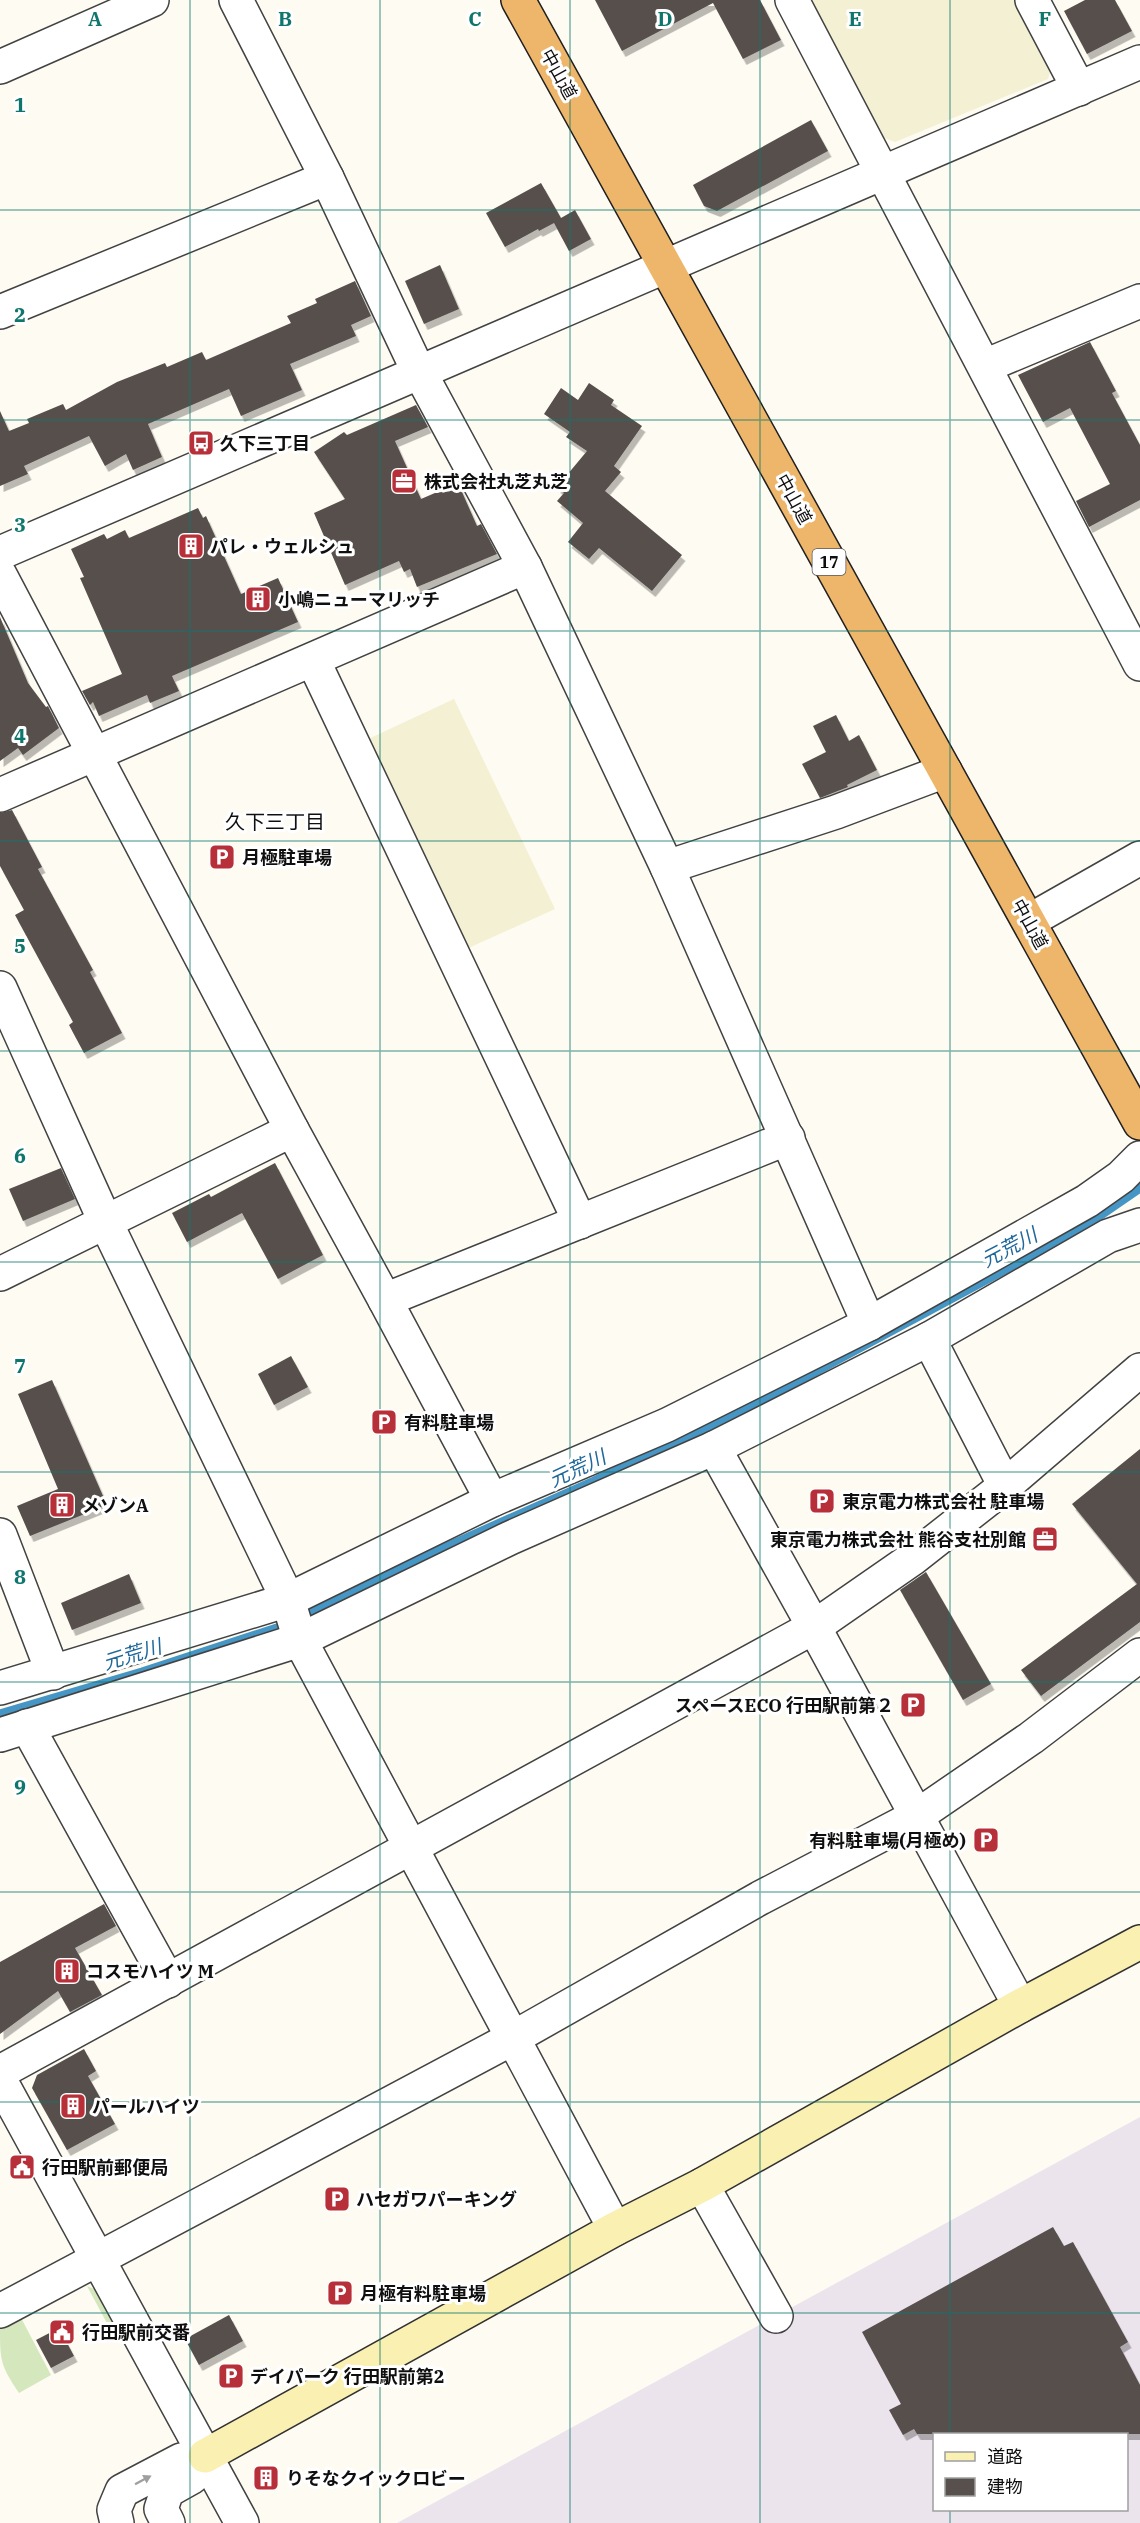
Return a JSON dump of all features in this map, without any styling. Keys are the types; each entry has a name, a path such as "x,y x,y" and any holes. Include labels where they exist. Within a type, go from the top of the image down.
{"highway":[{"name":"中山道","path":"518,0 1140,1123"}],"main road":[{"path":"205,2456 615,2229 702,2185 1020,2006 1140,1942"}],"street":[{"path":"0,67 152,0"},
{"path":"236,0 327,178 419,371 525,567 667,867 869,1324"},
{"path":"792,0 1140,664"},
{"path":"1032,0 1078,89"},
{"path":"0,553 1140,62"},
{"path":"0,312 327,178"},
{"path":"985,366 1140,301"},
{"path":"0,795 525,567"},
{"path":"0,575 292,1130 386,1300 492,1500"},
{"path":"313,660 580,1222"},
{"path":"667,867 836,812 945,771"},
{"path":"1029,921 1140,858"},
{"path":"0,988 105,1221 288,1600 300,1640 615,2229"},
{"path":"0,1274 292,1130"},
{"path":"386,1300 788,1138"},
{"path":"0,1688 288,1600 492,1500 667,1425 869,1324 1088,1201 1121,1177 1140,1158"},
{"path":"168,1981 13,1730 300,1640 510,1538 714,1448 929,1339 1108,1236 1140,1225"},
{"path":"929,1339 1005,1486"},
{"path":"0,2072 814,1627 912,1559 1005,1486 1140,1370"},
{"path":"714,1448 1020,2006"},
{"path":"0,1535 53,1673"},
{"path":"0,2311 513,2038 760,1898 917,1816 1031,1738 1140,1655"},
{"path":"0,2080 242,2523"},
{"path":"702,2185 776,2316"},
{"path":"117,2523 114,2510 122,2491 181,2460 205,2456"},
{"path":"168,2523 161,2509 167,2491 192,2477 205,2456"}],"shaded area":[{"path":"807,0 1015,0 1051,69 1048,79 895,142 879,136"},
{"path":"454,699 555,909 464,950 364,741"},
{"path":"1140,2117 1140,2523 397,2523"}],"green space":[{"path":"87,2286 103,2293 126,2336 116,2340"},
{"path":"20,2316 51,2375 19,2393 2,2362 0,2327"}],"building":[{"path":"595,0 760,0 781,40 743,59 713,3 622,51"},
{"path":"1085,0 1115,0 1132,31 1087,54 1064,11"},
{"path":"811,120 828,151 717,211 704,206 693,185"},
{"path":"541,183 561,218 575,210 591,239 569,251 554,223 505,247 486,213"},
{"path":"440,265 459,309 424,324 405,281"},
{"path":"355,281 371,316 351,325 356,336 290,364 302,390 241,416 229,389 148,424 162,457 133,470 126,454 105,466 89,436 24,466 28,474 0,486 0,411 9,431 29,423 27,419 63,404 66,410 117,382 165,363 167,367 202,352 206,360 291,323 287,316 317,303 315,299"},
{"path":"1090,342 1116,391 1112,393 1140,445 1140,500 1089,527 1076,501 1110,484 1070,408 1043,422 1018,375"},
{"path":"589,383 614,400 611,405 642,426 614,466 621,472 605,491 682,555 652,591 599,548 589,559 568,542 583,523 557,501 564,493 557,487 587,451 566,437 570,432 544,414 561,388 578,400"},
{"path":"416,405 428,427 395,441 421,499 458,483 477,526 481,524 497,554 417,587 410,569 404,572 399,561 345,585 314,513 345,499 314,452 344,432 347,435"},
{"path":"198,508 203,518 206,516 241,594 278,578 298,622 172,676 179,691 150,703 147,695 99,716 93,702 90,705 82,691 122,674 80,578 84,577 71,549 104,534 107,539 125,530 129,538"},
{"path":"0,617 28,683 46,707 48,706 59,728 23,755 18,748 0,761"},
{"path":"836,715 849,741 859,735 877,770 847,785 848,787 820,798 802,764 826,752 813,726"},
{"path":"12,810 42,867 38,869 93,970 90,972 122,1033 84,1053 69,1025 73,1022 15,915 24,910 0,866 0,813"},
{"path":"275,1163 323,1255 278,1279 242,1213 187,1242 172,1213 209,1194 211,1197"},
{"path":"61,1168 75,1199 23,1221 9,1189"},
{"path":"291,1356 308,1387 274,1405 258,1374"},
{"path":"52,1380 107,1505 30,1536 17,1506 58,1489 18,1394"},
{"path":"1140,1449 1140,1622 1041,1696 1021,1670 1137,1584 1072,1504"},
{"path":"926,1572 991,1684 963,1700 900,1590"},
{"path":"129,1574 141,1603 72,1630 61,1603"},
{"path":"104,1904 116,1926 75,1948 102,1995 70,2012 58,1991 0,2034 0,1962"},
{"name":"パールハイツ","path":"84,2049 96,2071 88,2076 115,2124 67,2150 32,2088 37,2075"},
{"path":"1053,2227 1064,2246 1073,2242 1128,2342 1120,2347 1140,2385 1140,2434 917,2434 914,2429 903,2435 889,2410 901,2404 862,2332"},
{"path":"229,2315 243,2341 199,2365 185,2339"},
{"path":"59,2328 74,2356 51,2368 36,2340"}],"waterway":[{"name":"元荒川","path":"0,1714 142,1672 286,1625 428,1555 594,1481 759,1402 1079,1230 1140,1188"}],"place":[{"name":"久下三丁目","path":"201,443"},
{"name":"株式会社丸芝丸芝","path":"404,481"},
{"name":"パレ・ウェルシュ","path":"191,546"},
{"name":"小嶋ニューマリッチ","path":"258,599"},
{"name":"月極駐車場","path":"222,857"},
{"name":"有料駐車場","path":"384,1422"},
{"name":"東京電力株式会社 駐車場","path":"822,1501"},
{"name":"メゾンA","path":"62,1505"},
{"name":"東京電力株式会社 熊谷支社別館","path":"1045,1539"},
{"name":"スペースECO 行田駅前第２","path":"913,1705"},
{"name":"有料駐車場(月極め)","path":"986,1840"},
{"name":"コスモハイツ M","path":"67,1971"},
{"name":"パールハイツ","path":"73,2106"},
{"name":"行田駅前郵便局","path":"22,2167"},
{"name":"ハセガワパーキング","path":"337,2199"},
{"name":"月極有料駐車場","path":"340,2293"},
{"name":"行田駅前交番","path":"62,2332"},
{"name":"デイパーク 行田駅前第2","path":"231,2376"},
{"name":"りそなクイックロビー","path":"266,2478"}],"district":[{"name":"久下三丁目","path":"275,821"}]}
